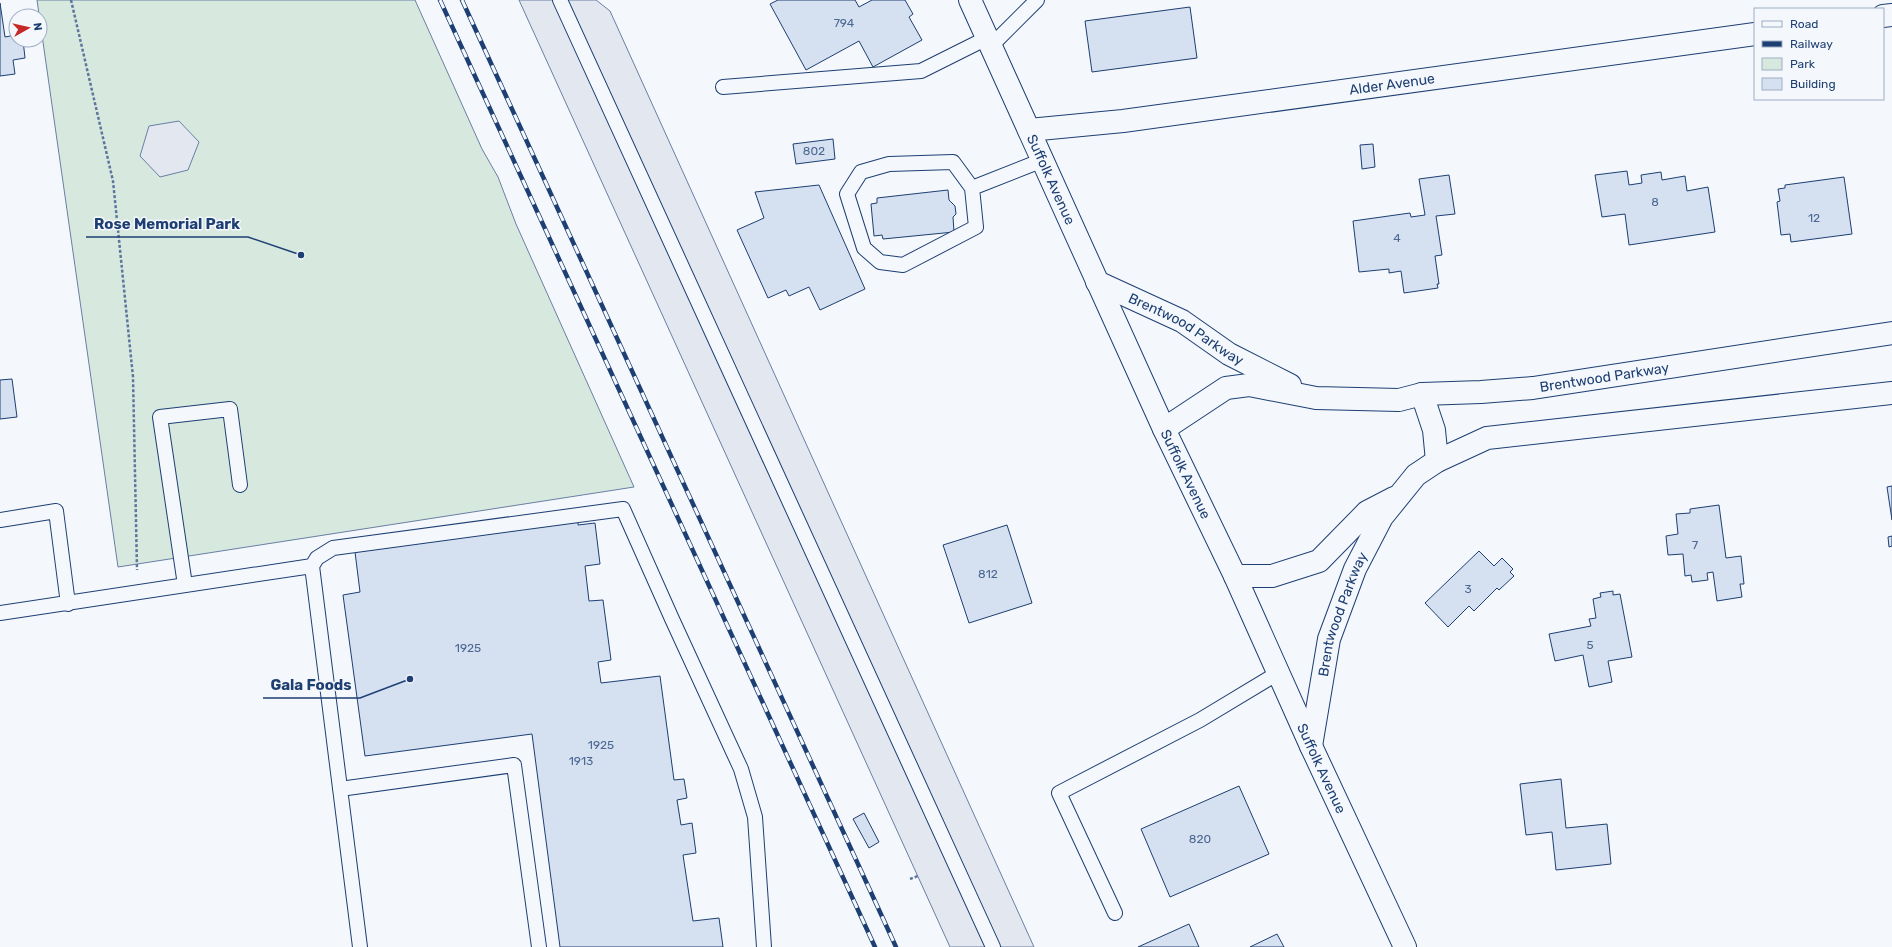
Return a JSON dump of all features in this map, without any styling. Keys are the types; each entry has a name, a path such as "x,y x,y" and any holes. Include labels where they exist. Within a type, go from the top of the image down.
{"street":[{"name":"Suffolk Avenue","path":"970,0 1164,429 1235,576 1311,746 1405,947"},
{"name":"Alder Avenue","path":"1028,130 1124,121 1754,34"},
{"name":"Brentwood Parkway","path":"1097,282 1182,321 1228,354 1316,398"},
{"name":"Brentwood Parkway","path":"1164,429 1226,388 1249,385 1316,398 1399,400 1422,394 1533,388 1892,333"},
{"name":"Brentwood Parkway","path":"1311,746 1330,639 1355,569 1382,517 1416,475 1437,461 1487,438 1892,393"},
{"path":"1422,394 1434,430 1437,461"},
{"name":"Brentwood Parkway","path":"1235,576 1272,576 1318,561 1367,512 1401,494"}],"lane":[{"path":"560,0 993,947"},
{"path":"723,87 921,71 989,42 1037,0"},
{"path":"972,188 1043,160"},
{"path":"953,162 972,188 976,227 902,265 880,262 864,248 848,194 861,172 889,164 953,162"},
{"path":"186,585 160,417 230,409 240,485"},
{"path":"360,947 312,566 317,558 333,548 623,509 741,769 755,817 764,947"},
{"path":"0,520 56,511 68,604"},
{"path":"0,613 68,604 136,592 312,566"},
{"path":"1115,912 1059,793 1200,720 1278,673"},
{"path":"340,789 514,765 539,947"}],"path":[{"path":"71,0 113,181 133,377 137,548 136,592"},
{"path":"910,879 918,876"}],"green space":[{"path":"37,0 415,0 482,149 498,177 516,224 634,487 118,567 44,48 48,48 48,8 38,8"}],"shaded area":[{"path":"519,0 596,0 610,11 1034,947 950,947"},
{"path":"179,121 199,142 188,170 160,177 140,156 149,126"}],"building":[{"path":"778,0 855,0 859,7 872,0 905,0 913,14 909,17 922,40 873,67 859,41 806,70 770,4"},
{"path":"0,3 5,37 8,36 8,48 24,48 25,58 13,60 15,74 0,76"},
{"path":"1190,7 1197,58 1092,72 1085,21"},
{"path":"833,139 835,159 796,164 793,144"},
{"path":"1373,144 1375,167 1362,169 1360,145"},
{"path":"1627,171 1629,185 1642,183 1641,175 1661,172 1662,180 1685,176 1687,191 1708,187 1715,232 1629,245 1625,214 1602,217 1595,175"},
{"path":"1449,175 1455,214 1436,216 1442,255 1435,256 1439,284 1437,284 1438,288 1404,293 1401,271 1389,273 1389,269 1359,272 1353,221 1410,213 1411,217 1425,215 1419,179"},
{"path":"1844,177 1852,234 1791,242 1790,234 1781,235 1777,202 1780,201 1778,189 1785,188 1785,185"},
{"path":"819,185 865,289 820,310 809,287 789,296 786,290 768,298 737,230 764,218 755,192"},
{"path":"948,190 949,200 955,206 956,214 953,217 954,232 883,239 882,235 874,236 871,204 877,203 877,198"},
{"path":"12,379 17,417 0,419 0,380"},
{"path":"1892,486 1892,520 1887,487"},
{"path":"1719,505 1726,558 1741,556 1744,584 1740,584 1742,597 1717,601 1713,572 1707,573 1708,580 1692,582 1691,575 1685,576 1683,554 1668,555 1666,536 1678,534 1676,514 1690,513 1690,509"},
{"path":"578,522 578,525 595,523 600,564 585,566 589,601 603,600 611,660 598,662 601,683 660,676 674,780 684,779 687,798 677,800 681,825 692,823 696,853 683,855 693,921 719,918 723,947 560,947 532,734 365,756 343,595 360,592 355,552"},
{"path":"1007,525 1032,603 969,623 943,545"},
{"path":"1892,536 1892,546 1889,547 1888,537"},
{"path":"1479,551 1494,566 1502,558 1513,569 1510,572 1514,576 1499,590 1497,588 1474,611 1469,606 1448,627 1425,603"},
{"path":"1613,591 1613,595 1620,594 1632,657 1608,661 1612,682 1589,687 1583,655 1555,661 1549,634 1591,626 1589,619 1596,618 1593,599 1601,597 1600,593"},
{"path":"1561,779 1566,828 1607,824 1611,864 1556,870 1552,832 1526,835 1520,784"},
{"path":"1239,786 1269,854 1170,897 1141,829"},
{"path":"864,813 879,842 869,848 853,819"},
{"path":"1189,924 1199,947 1138,947"},
{"path":"1277,934 1284,947 1250,947"}],"railway":[{"path":"440,0 875,947"},
{"path":"462,0 896,947"}],"place":[{"name":"Rose Memorial Park","path":"301,255"},
{"name":"Gala Foods","path":"410,679"}]}
